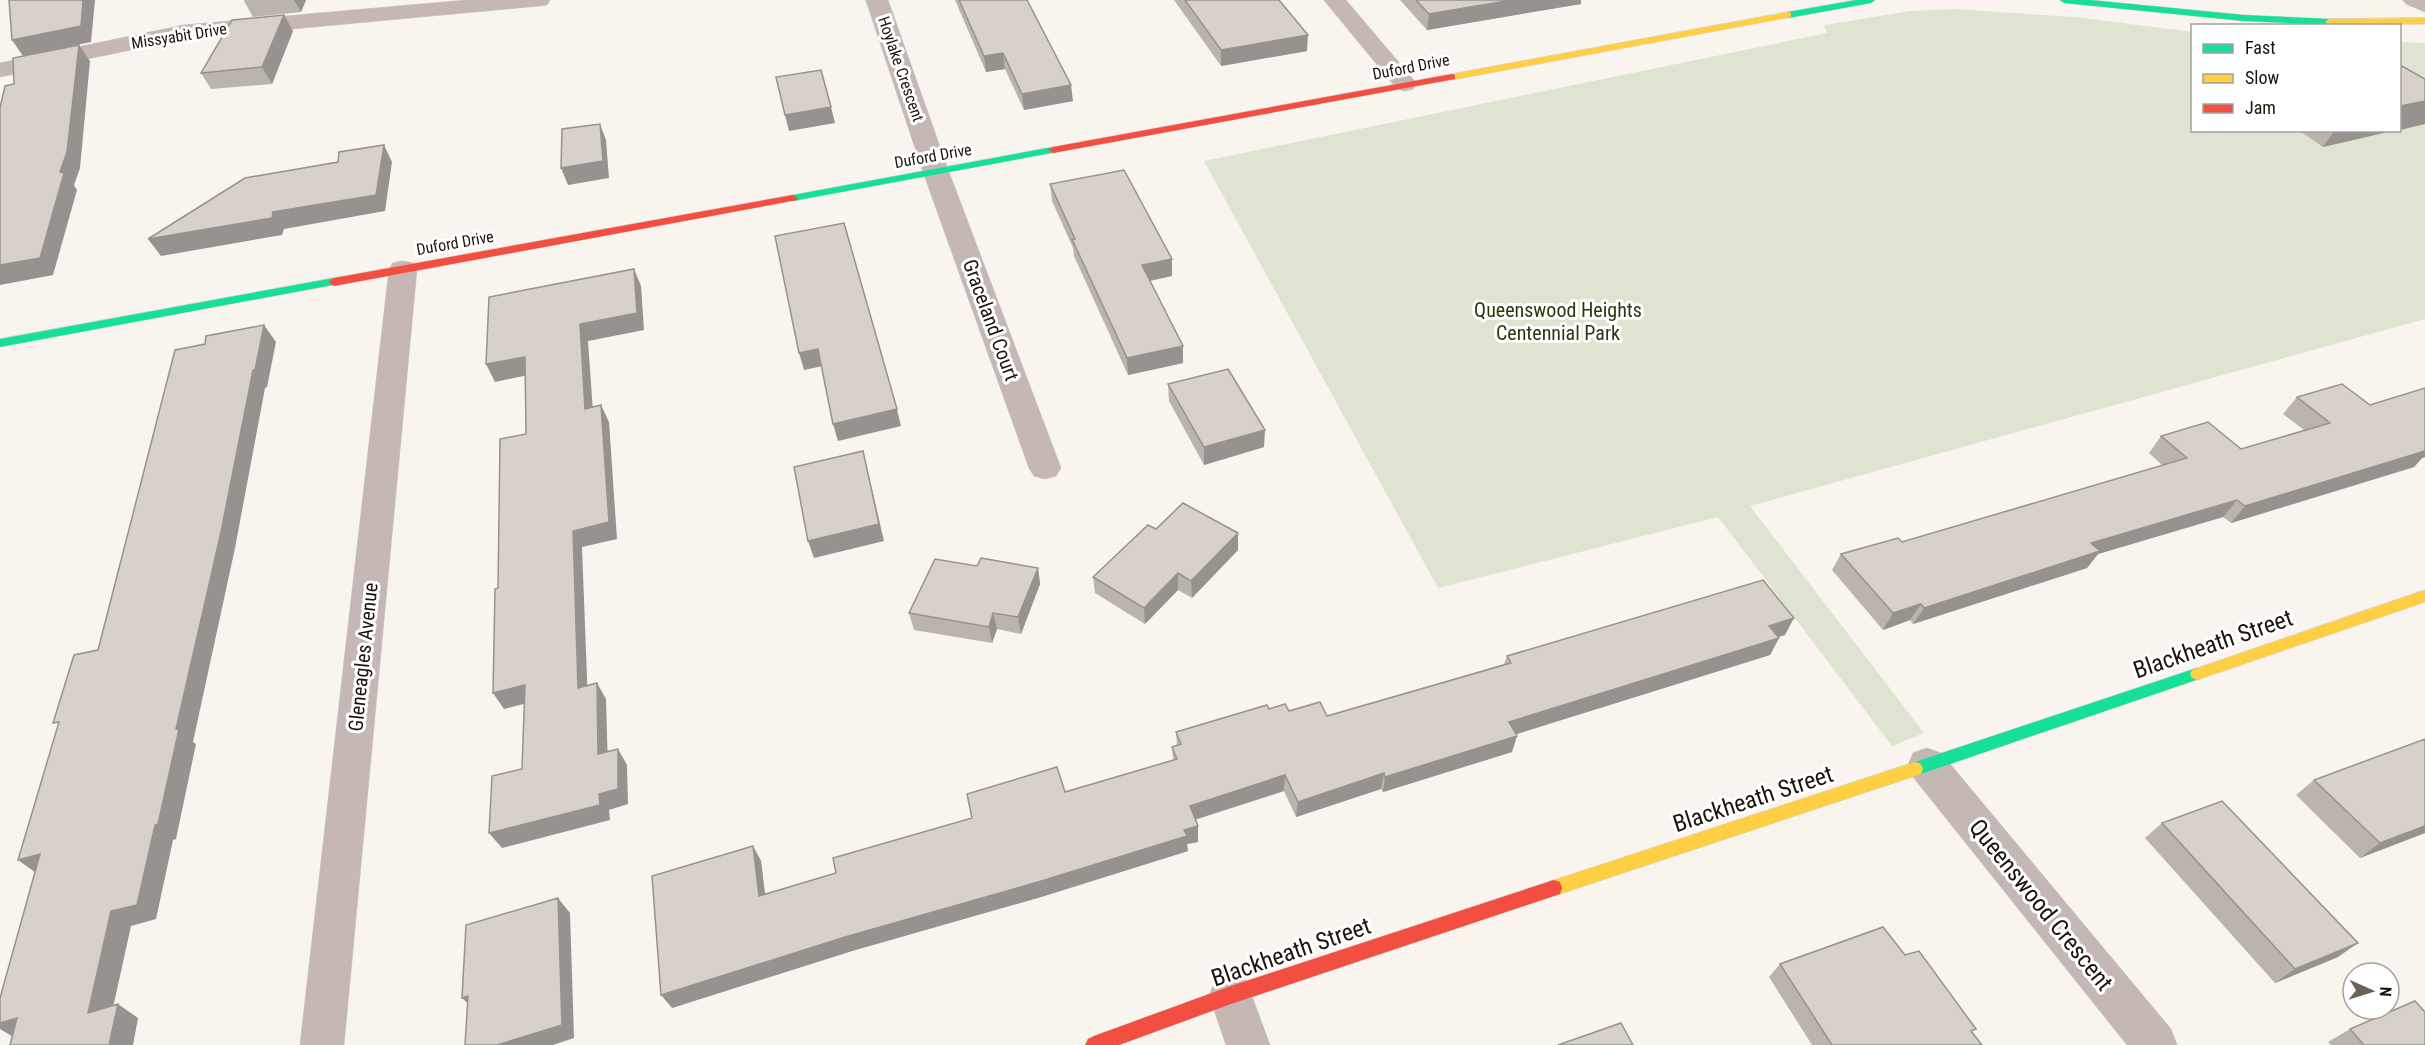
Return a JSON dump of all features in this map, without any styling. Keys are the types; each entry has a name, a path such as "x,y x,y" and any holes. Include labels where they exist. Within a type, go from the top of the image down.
{"street":[{"name":"Missyabit Drive","path":"0,70 183,32 539,0"},
{"name":"Hoylake Crescent","path":"877,0 936,172"},
{"path":"1335,0 1406,84"},
{"name":"Duford Drive","path":"0,343 1872,0"},
{"path":"2076,1 2198,15 2314,24 2425,21"},
{"name":"Graceland Court","path":"936,172 1045,468"},
{"name":"Gleneagles Avenue","path":"322,1045 403,269"},
{"name":"Blackheath Street","path":"1094,1045 1231,995 1927,765 2425,596"},
{"name":"Queenswood Crescent","path":"1927,765 2155,1045"},
{"path":"1231,995 1248,1045"}],"lane":[{"path":"2412,0 2425,7"}],"green space":[{"name":"Queenswood Heights Centennial Park","path":"1954,9 2075,17 2191,32 2191,132 2401,132 2401,42 2425,43 2425,319 1750,506 1924,733 1892,746 1718,517 1438,588 1204,161 1827,33 1824,25 1911,11"}],"building":[{"path":"9,0 83,0 81,26 12,40"},
{"path":"959,0 1027,0 1071,85 1022,94 1003,53 984,56"},
{"path":"1185,0 1279,0 1308,35 1221,50"},
{"path":"1416,0 1512,0 1429,14"},
{"path":"284,15 262,67 201,73 232,20"},
{"path":"79,45 67,152 60,172 64,173 40,258 0,265 0,108 5,86 14,84 13,58"},
{"path":"2401,66 2425,79 2425,101 2401,106"},
{"path":"821,70 831,107 785,115 776,77"},
{"path":"600,124 603,161 561,168 562,129"},
{"path":"384,145 376,195 273,212 272,218 148,239 245,178 338,162 339,152"},
{"path":"1124,170 1172,259 1142,265 1183,346 1127,358 1072,239 1075,239 1050,184"},
{"path":"844,223 897,409 833,424 818,349 799,353 775,236"},
{"path":"634,269 637,313 580,324 585,409 601,405 609,522 573,531 578,688 597,683 598,754 618,749 618,789 599,794 600,805 489,833 492,776 522,769 525,685 493,693 495,589 498,588 500,439 526,434 525,357 486,364 489,297"},
{"path":"264,325 221,532 176,729 179,729 158,824 155,825 137,905 111,911 88,1013 118,1004 109,1045 10,1045 17,1018 0,1023 0,998 40,854 18,860 59,722 53,723 74,655 98,650 175,350 205,344 206,336"},
{"path":"1228,369 1265,430 1204,447 1168,384"},
{"path":"2342,384 2370,405 2425,388 2425,451 2245,506 2237,500 2091,543 2100,551 1924,608 1921,604 1893,613 1841,554 1898,538 1902,542 2187,458 2161,436 2208,422 2241,449 2330,423 2297,397"},
{"path":"863,451 879,524 808,541 794,467"},
{"path":"1183,503 1238,533 1191,581 1178,573 1144,608 1093,577 1148,525 1156,529"},
{"path":"981,558 1038,568 1018,617 993,613 989,627 909,613 935,559 977,566"},
{"path":"1763,580 1794,618 1769,626 1779,638 1509,722 1517,736 1385,777 1384,773 1298,802 1285,775 1190,806 1198,826 1184,830 1187,836 1038,882 845,937 661,995 652,876 753,846 759,896 836,873 833,858 972,818 967,794 1057,767 1065,792 1177,759 1172,747 1181,744 1176,732 1267,705 1269,709 1285,704 1289,711 1320,702 1327,716 1511,663 1507,656"},
{"path":"2425,739 2425,826 2380,843 2314,780"},
{"path":"2222,801 2358,943 2295,969 2162,823"},
{"path":"558,898 562,1025 497,1045 465,1045 468,996 462,998 466,925"},
{"path":"1883,927 1905,955 1919,951 1976,1029 1971,1031 1982,1045 1832,1045 1780,964"},
{"path":"2415,1001 2425,1012 2425,1045 2364,1045 2350,1029 2369,1021 2401,1021 2401,1007"},
{"path":"1621,1023 1633,1045 1558,1045"}],"traffic: fast":[{"path":"1788,15 1871,0"},
{"path":"2064,0 2244,18 2329,22"},
{"path":"793,198 1053,150"},
{"path":"0,343 334,282"},
{"path":"1915,769 2197,674"}],"traffic: slow":[{"path":"1452,77 1788,15"},
{"path":"2329,22 2425,21"},
{"path":"2197,674 2425,596"},
{"path":"1554,888 1915,769"}],"traffic: jam":[{"path":"1053,150 1452,77"},
{"path":"334,282 793,198"},
{"path":"1094,1045 1231,995 1554,888"}]}
